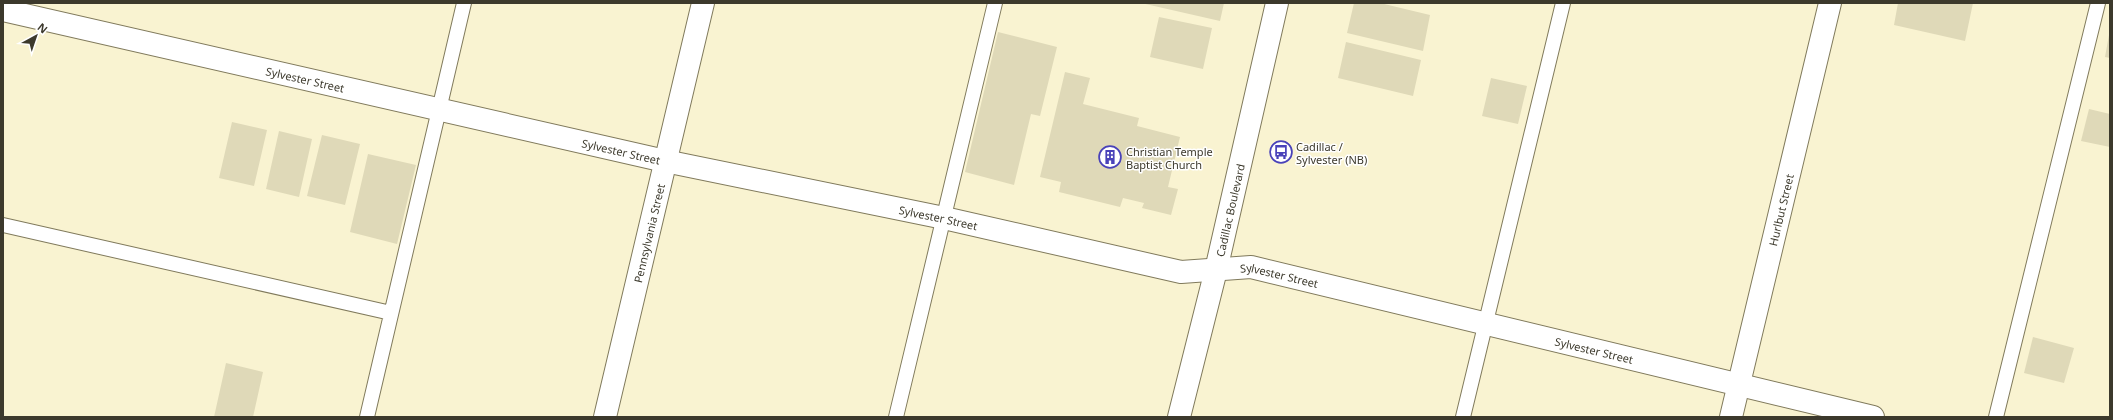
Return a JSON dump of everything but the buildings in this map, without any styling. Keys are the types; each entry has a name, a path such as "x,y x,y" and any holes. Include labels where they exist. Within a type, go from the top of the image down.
{"street":[{"name":"Pennsylvania Street","path":"605,417 703,3"},
{"name":"Cadillac Boulevard","path":"1179,417 1216,270 1277,3"},
{"name":"Hurlbut Street","path":"1731,417 1830,3"},
{"name":"Sylvester Street","path":"3,10 665,161 944,218 1181,272 1251,267 1872,417"}],"lane":[{"path":"367,417 464,3"},
{"path":"896,417 995,3"},
{"path":"1463,417 1563,3"},
{"path":"1996,417 2098,3"},
{"path":"3,225 391,313"}],"place":[{"name":"Cadillac / Sylvester (NB)","path":"1281,152"},
{"name":"Christian Temple Baptist Church","path":"1110,157"}]}
